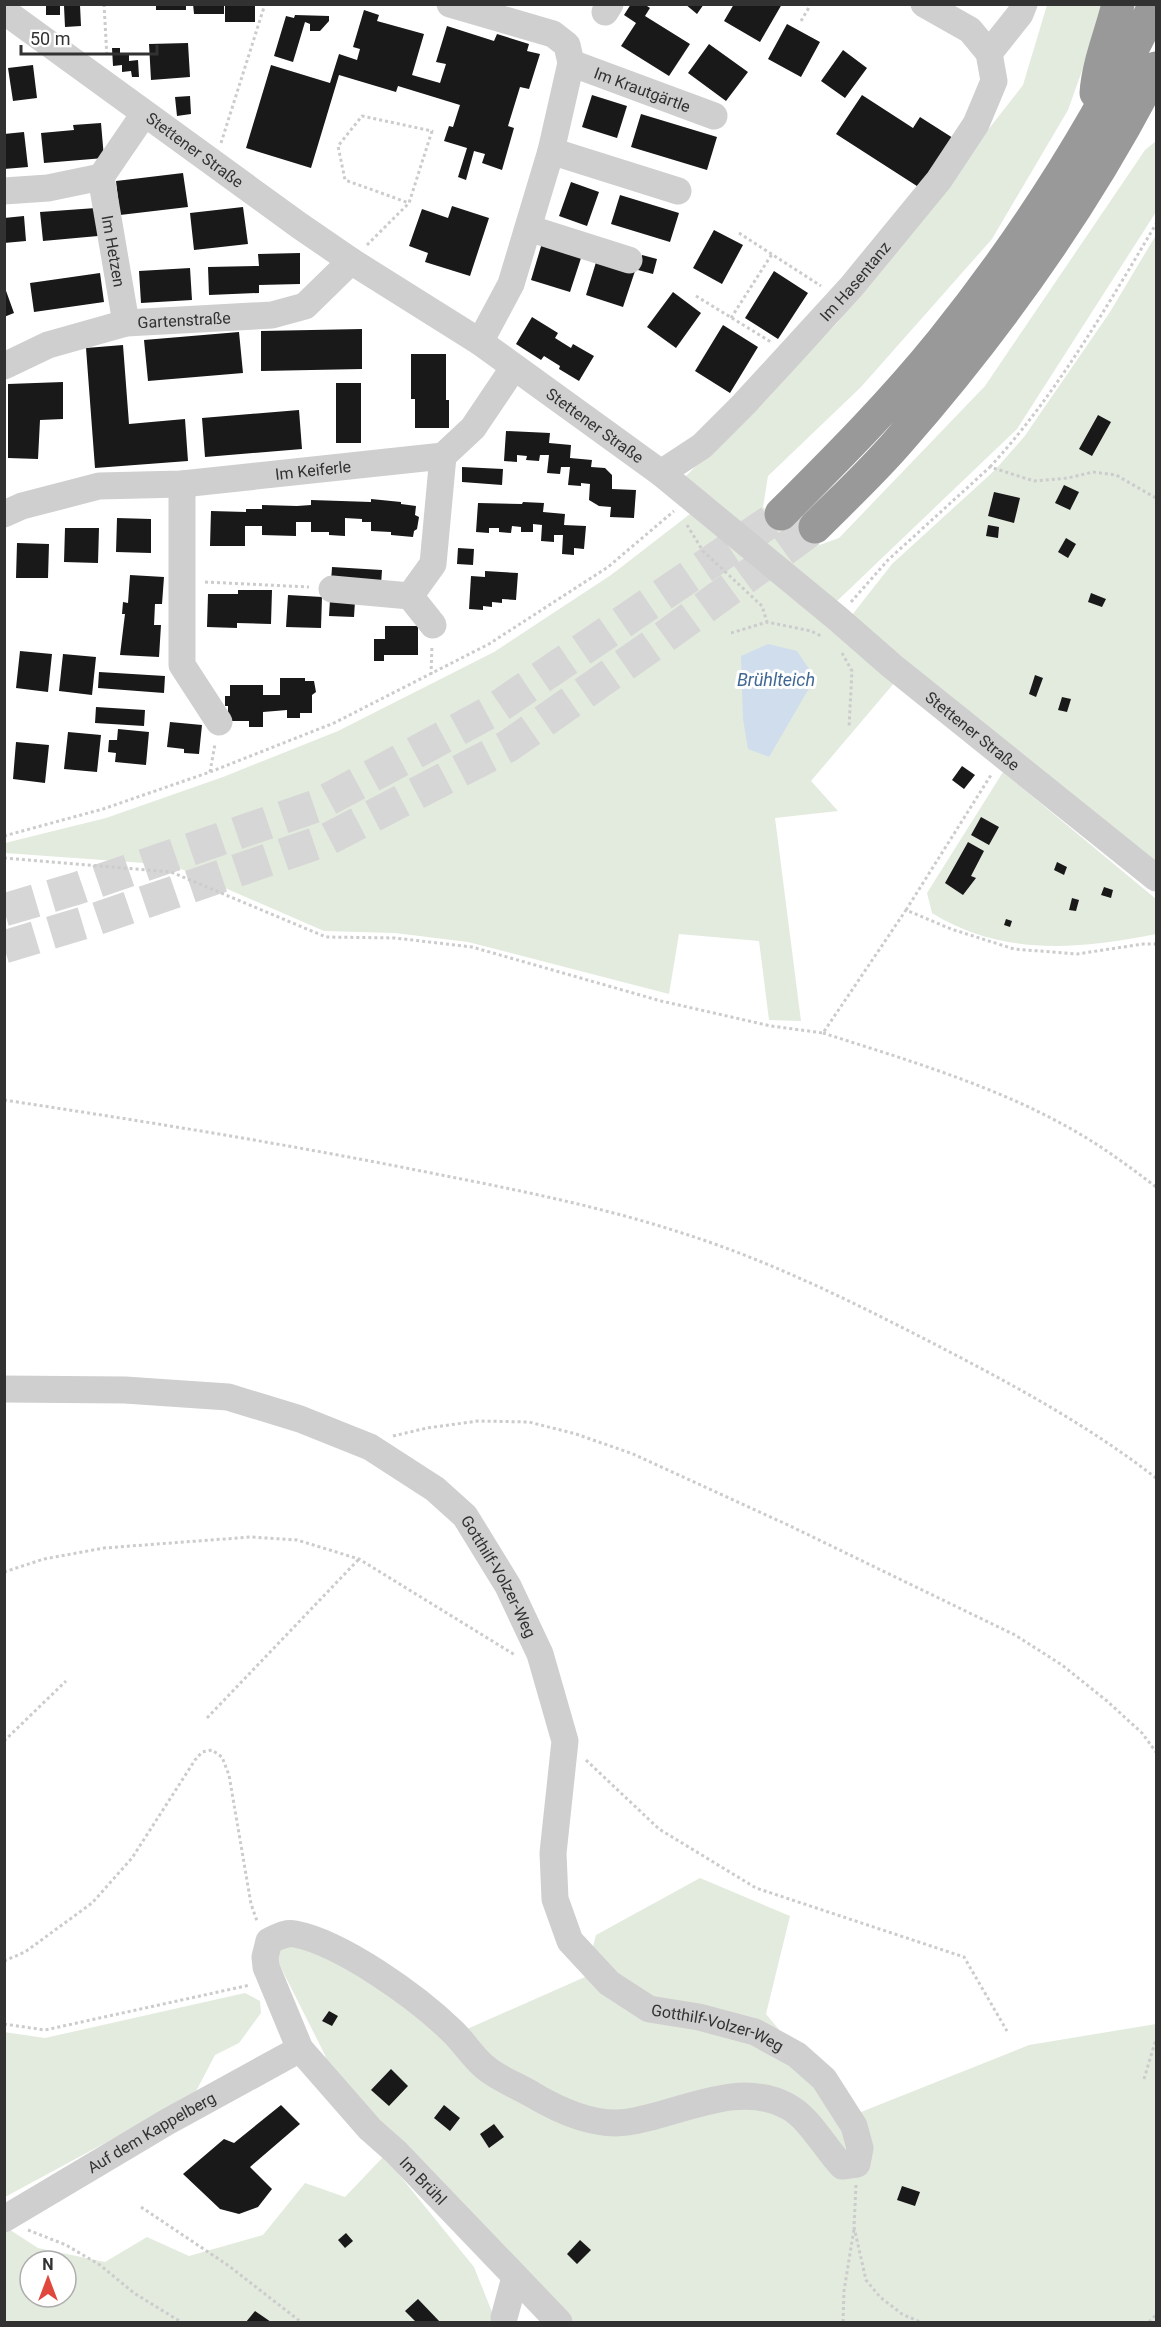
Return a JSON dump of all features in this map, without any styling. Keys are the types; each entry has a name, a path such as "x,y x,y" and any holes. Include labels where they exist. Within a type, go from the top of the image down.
{"highway":[{"path":"1106,131 1097,77 1111,35 1118,4"},
{"path":"815,527 896,444 967,361 1024,285 1106,131 1155,4"},
{"path":"781,513 852,442 940,343 977,297 1027,226 1156,68"},
{"path":"1106,131 1142,134 1156,121"}],"street":[{"path":"450,4 553,34 567,45 571,63"},
{"path":"924,4 970,30 989,53 1020,14 1024,4"},
{"name":"Stettener Straße","path":"8,19 108,87 351,261 480,342 661,473 698,502 832,629 892,666 1156,878"},
{"name":"Im Hasentanz","path":"661,473 702,446 744,404 840,298 939,180 976,124 994,81 989,53"},
{"name":"Im Krautgärtle","path":"480,342 511,284 550,151 571,63 714,116"},
{"path":"4,191 48,188 101,177 144,114"},
{"path":"550,151 678,191"},
{"name":"Im Hetzen","path":"101,177 126,323"},
{"path":"528,228 629,260"},
{"name":"Gartenstraße","path":"4,366 48,345 126,323 272,315 305,306 351,261"},
{"path":"410,596 433,564 442,456 473,428 514,366"},
{"name":"Im Keiferle","path":"4,514 22,506 99,486 182,484 442,456"},
{"path":"182,484 182,665 219,722"},
{"path":"332,589 410,596 433,626"},
{"name":"Gotthilf-Volzer-Weg","path":"4,1389 125,1390 228,1397 300,1419 370,1447 435,1488 465,1516 508,1586 540,1654 565,1741 553,1853 555,1899 570,1941 609,1983 649,2009 699,2017 755,2032 797,2055 824,2079 854,2126 860,2148 857,2164"},
{"path":"300,2049 266,1967 265,1957 270,1941 281,1935 293,1933 337,1947 397,1986 451,2030 486,2068 548,2104 589,2120 626,2123 729,2097 761,2096 786,2105 801,2115 826,2150 842,2166 857,2164"},
{"name":"Auf dem Kappelberg","path":"15,2224 166,2122 300,2049"},
{"name":"Im Brühl","path":"300,2049 370,2129 396,2152 553,2317"},
{"path":"504,2318 515,2277"}],"path":[{"path":"104,4 108,87"},
{"path":"214,164 265,4"},
{"path":"801,21 811,4"},
{"path":"351,261 409,203 432,131 362,116 338,146 345,180 409,203"},
{"path":"731,633 767,622 811,631 832,629 888,560 990,467 1028,424 1105,309 1156,224"},
{"path":"739,233 840,298"},
{"path":"731,318 772,254"},
{"path":"696,296 790,354"},
{"path":"990,467 1034,482 1093,472 1116,475 1156,498"},
{"path":"698,502 687,525 703,551 762,606 767,622"},
{"path":"4,836 103,809 210,772 334,723 489,644 608,567 698,502"},
{"path":"182,581 332,589"},
{"path":"431,675 433,626"},
{"path":"841,653 852,671 849,727"},
{"path":"210,772 219,722"},
{"path":"823,1033 906,910 1004,755"},
{"path":"4,858 171,872 326,936 395,938 472,948 661,1001 771,1026 823,1033 967,1082 1028,1107 1073,1130 1156,1186"},
{"path":"906,910 951,930 1014,949 1077,954 1156,944"},
{"path":"4,1100 350,1156 609,1212 683,1233 764,1263 840,1297 943,1348 1071,1420 1125,1454 1156,1478"},
{"path":"370,1447 393,1436 428,1428 478,1421 529,1422 576,1434 633,1454 786,1524 1015,1635 1062,1665 1107,1701 1142,1733 1156,1752"},
{"path":"4,1572 44,1559 105,1548 251,1537 297,1540 359,1559 516,1656 540,1654"},
{"path":"207,1718 359,1559"},
{"path":"4,1741 66,1681"},
{"path":"565,1741 659,1828 756,1888 964,1957 1007,2031"},
{"path":"4,1961 25,1952 92,1903 132,1857 195,1760 202,1752 212,1750 222,1757 229,1775 251,1904 266,1949"},
{"path":"4,2024 45,2030 243,1986"},
{"path":"1144,2079 1156,2039"},
{"path":"843,2322 844,2291 854,2228 857,2164"},
{"path":"141,2207 229,2266 301,2322"},
{"path":"15,2224 66,2245 100,2265 134,2293 181,2322"},
{"path":"854,2228 866,2280 880,2297 902,2314 920,2322"},
{"path":"1149,2322 1156,2315"}],"shaded area":[{"path":"1047,5 1102,5 1098,26 1068,110 992,239 861,387 768,476 763,507 803,551 839,538 985,386 1145,150 1156,141 1156,212 1017,429 836,602 683,479 837,323 1023,85"},
{"path":"1156,235 1156,872 852,615 892,564 995,470 1024,437 1110,312"},
{"path":"690,514 895,682 811,781 838,811 775,818 801,1021 769,1020 759,941 679,934 669,994 468,942 395,933 324,931 172,865 5,853 5,843 106,818 223,777 338,731 494,652 611,575"},
{"path":"1003,772 1156,899 1156,934 1070,946 1042,946 986,937 959,927 932,913 927,893"},
{"path":"700,1878 790,1916 766,2014 851,2116 1029,2045 1156,2024 1156,2322 565,2322 330,2077 325,2055 276,1958 281,1945 292,1939 336,1956 449,2037 585,1977 596,1935"},
{"path":"245,1993 260,2001 261,2013 239,2043 215,2055 194,2095 5,2197 4,2032 45,2038"},
{"path":"384,2156 474,2267 496,2322 5,2322 4,2226 43,2249 18,2249 18,2309 78,2309 78,2256 105,2262 147,2237 189,2256 263,2235 305,2183 345,2197"}],"water":[{"name":"Brühlteich","path":"768,644 797,651 815,678 769,757 748,749 743,719 741,656"}],"building":[{"path":"46,4 60,4 60,15 46,15"},
{"path":"156,4 186,4 186,10 156,10"},
{"path":"193,4 224,4 224,14 194,14"},
{"path":"225,4 255,4 255,22 225,22"},
{"path":"631,4 644,4 650,8 645,16 690,44 669,76 621,46 636,23 624,15"},
{"path":"685,4 704,4 697,14"},
{"path":"734,4 782,4 760,42 724,21"},
{"path":"80,5 81,26 65,27 64,6"},
{"path":"364,10 379,15 377,21 424,34 412,75 440,83 446,64 436,62 447,26 494,41 497,34 529,44 527,51 540,54 529,89 520,87 508,126 514,128 502,170 482,163 485,154 474,151 466,180 458,177 467,148 444,141 449,126 453,127 460,105 398,86 396,92 339,75 311,168 246,148 271,65 330,83 339,54 357,60 360,49 353,47"},
{"path":"295,15 329,16 329,21 320,31 310,31 310,24 305,22 293,62 274,56 286,16 294,18"},
{"path":"787,24 820,42 801,77 768,59"},
{"path":"188,43 190,77 151,80 149,44"},
{"path":"709,44 748,72 726,101 688,73"},
{"path":"112,48 120,48 120,55 129,55 129,61 138,60 139,77 132,77 131,71 122,72 122,65 113,66"},
{"path":"843,50 867,68 845,98 821,81"},
{"path":"33,65 37,98 13,101 8,68"},
{"path":"592,95 627,106 617,138 582,127"},
{"path":"862,95 913,128 920,117 953,138 920,188 836,134"},
{"path":"190,96 191,114 177,116 175,97"},
{"path":"641,114 717,137 707,170 631,147"},
{"path":"101,123 104,158 44,163 41,133 74,130 73,125"},
{"path":"24,132 28,167 4,169 4,134"},
{"path":"183,173 188,207 120,215 116,181"},
{"path":"571,182 599,192 587,226 559,216"},
{"path":"620,195 679,213 670,242 611,224"},
{"path":"452,206 489,218 470,276 425,262 428,253 409,246 422,209 448,218"},
{"path":"243,207 248,244 194,250 190,213"},
{"path":"96,208 98,236 43,241 40,212"},
{"path":"24,216 26,241 4,243 4,218"},
{"path":"714,230 743,245 722,284 693,268"},
{"path":"542,243 582,255 570,292 531,280"},
{"path":"300,253 300,284 259,285 259,293 209,295 208,267 259,266 258,254"},
{"path":"642,255 657,259 653,274 638,270"},
{"path":"597,259 635,271 623,307 586,295"},
{"path":"190,268 192,300 141,303 139,271"},
{"path":"774,271 808,293 778,339 745,318"},
{"path":"100,273 104,302 34,312 30,283"},
{"path":"4,289 14,313 4,317"},
{"path":"673,292 701,313 676,348 647,327"},
{"path":"532,317 558,333 555,338 571,348 573,344 594,356 579,381 559,369 560,366 544,356 541,360 516,344"},
{"path":"723,325 758,347 730,393 695,371"},
{"path":"362,329 362,369 261,371 261,331"},
{"path":"239,332 243,373 148,381 144,340"},
{"path":"123,345 129,424 185,419 188,461 95,468 86,348"},
{"path":"411,354 446,354 446,400 449,400 449,428 415,428 415,399 411,399"},
{"path":"63,382 63,419 40,420 38,459 8,458 8,384"},
{"path":"336,383 361,383 361,443 336,443"},
{"path":"299,410 302,449 205,457 202,418"},
{"path":"1098,415 1111,422 1092,456 1079,449"},
{"path":"506,431 550,433 549,443 571,445 570,458 592,460 591,467 605,468 612,475 612,489 636,490 634,518 610,517 611,507 599,506 589,500 590,484 568,485 570,467 561,467 560,474 547,473 549,455 540,455 539,461 526,460 527,456 517,455 517,462 504,461"},
{"path":"462,467 503,469 502,485 462,482"},
{"path":"1064,485 1079,492 1070,510 1055,503"},
{"path":"994,492 1020,498 1014,523 988,516"},
{"path":"371,499 416,506 415,515 419,517 413,537 391,535 391,532 371,531 371,522 345,518 345,536 329,535 329,532 311,532 311,522 296,522 296,536 262,535 262,526 245,526 245,546 210,546 211,511 246,512 246,509 262,509 262,505 311,505 311,500 371,502"},
{"path":"523,502 544,503 543,512 565,514 564,525 586,526 584,549 574,548 574,555 562,554 563,535 554,535 554,542 541,541 542,525 533,524 533,532 521,532 521,527 512,526 511,533 499,532 499,528 489,528 489,533 476,532 478,503 522,504"},
{"path":"117,518 151,519 151,553 116,552"},
{"path":"988,525 999,527 998,538 986,536"},
{"path":"65,528 99,528 98,563 64,562"},
{"path":"1066,538 1076,544 1068,558 1058,552"},
{"path":"17,543 49,544 48,578 16,578"},
{"path":"458,548 474,549 473,565 457,564"},
{"path":"332,567 382,570 381,585 331,582"},
{"path":"485,571 518,573 516,600 502,599 502,603 492,602 492,607 483,606 483,610 469,609 471,576 485,577"},
{"path":"130,575 164,577 162,604 155,604 154,625 161,625 159,657 120,655 125,614 122,614 123,602 128,603"},
{"path":"238,590 272,590 271,624 237,623 237,628 207,627 208,594 238,594"},
{"path":"1091,593 1106,599 1102,607 1088,602"},
{"path":"288,595 322,597 321,628 286,627"},
{"path":"330,600 355,601 354,617 329,616"},
{"path":"385,626 418,626 418,655 384,655 384,661 374,661 374,639 385,639"},
{"path":"20,651 52,654 48,692 16,688"},
{"path":"63,654 96,657 92,695 59,691"},
{"path":"99,672 165,676 164,693 98,688"},
{"path":"1035,675 1043,678 1036,697 1029,694"},
{"path":"280,678 305,678 305,681 314,681 316,692 312,695 312,713 300,713 300,718 287,718 287,710 263,712 263,727 249,727 249,721 228,721 225,696 230,696 230,685 263,685 263,695 280,695"},
{"path":"1062,697 1071,699 1067,712 1058,710"},
{"path":"96,707 145,710 144,726 95,723"},
{"path":"170,722 202,725 199,754 184,753 184,749 167,747"},
{"path":"118,729 149,732 146,765 115,762 116,753 108,752 109,740 117,740"},
{"path":"68,732 101,735 97,772 64,769"},
{"path":"16,742 49,745 45,783 13,779"},
{"path":"962,766 975,775 964,789 952,780"},
{"path":"981,817 999,827 989,845 971,835"},
{"path":"968,842 984,851 971,876 976,878 963,895 945,883"},
{"path":"1057,862 1067,867 1064,875 1054,870"},
{"path":"1104,887 1113,890 1111,898 1101,895"},
{"path":"1072,898 1079,900 1076,911 1069,910"},
{"path":"1006,919 1012,921 1010,927 1004,925"},
{"path":"329,2011 338,2016 332,2026 322,2021"},
{"path":"391,2069 408,2086 389,2106 371,2090"},
{"path":"281,2105 300,2124 250,2167 272,2189 258,2207 239,2214 220,2209 183,2174 224,2139 234,2143"},
{"path":"444,2105 460,2118 450,2131 434,2118"},
{"path":"494,2124 504,2137 489,2148 480,2134"},
{"path":"902,2186 920,2192 915,2206 897,2200"},
{"path":"346,2233 353,2241 345,2248 338,2240"},
{"path":"580,2240 591,2250 577,2264 567,2254"},
{"path":"418,2299 440,2322 416,2322 405,2311"},
{"path":"255,2311 271,2322 246,2322"}],"tunnel":[{"path":"4,910 78,888 316,806 492,711 781,514"},
{"path":"4,947 93,920 326,840 508,746 660,640 815,527"}]}
